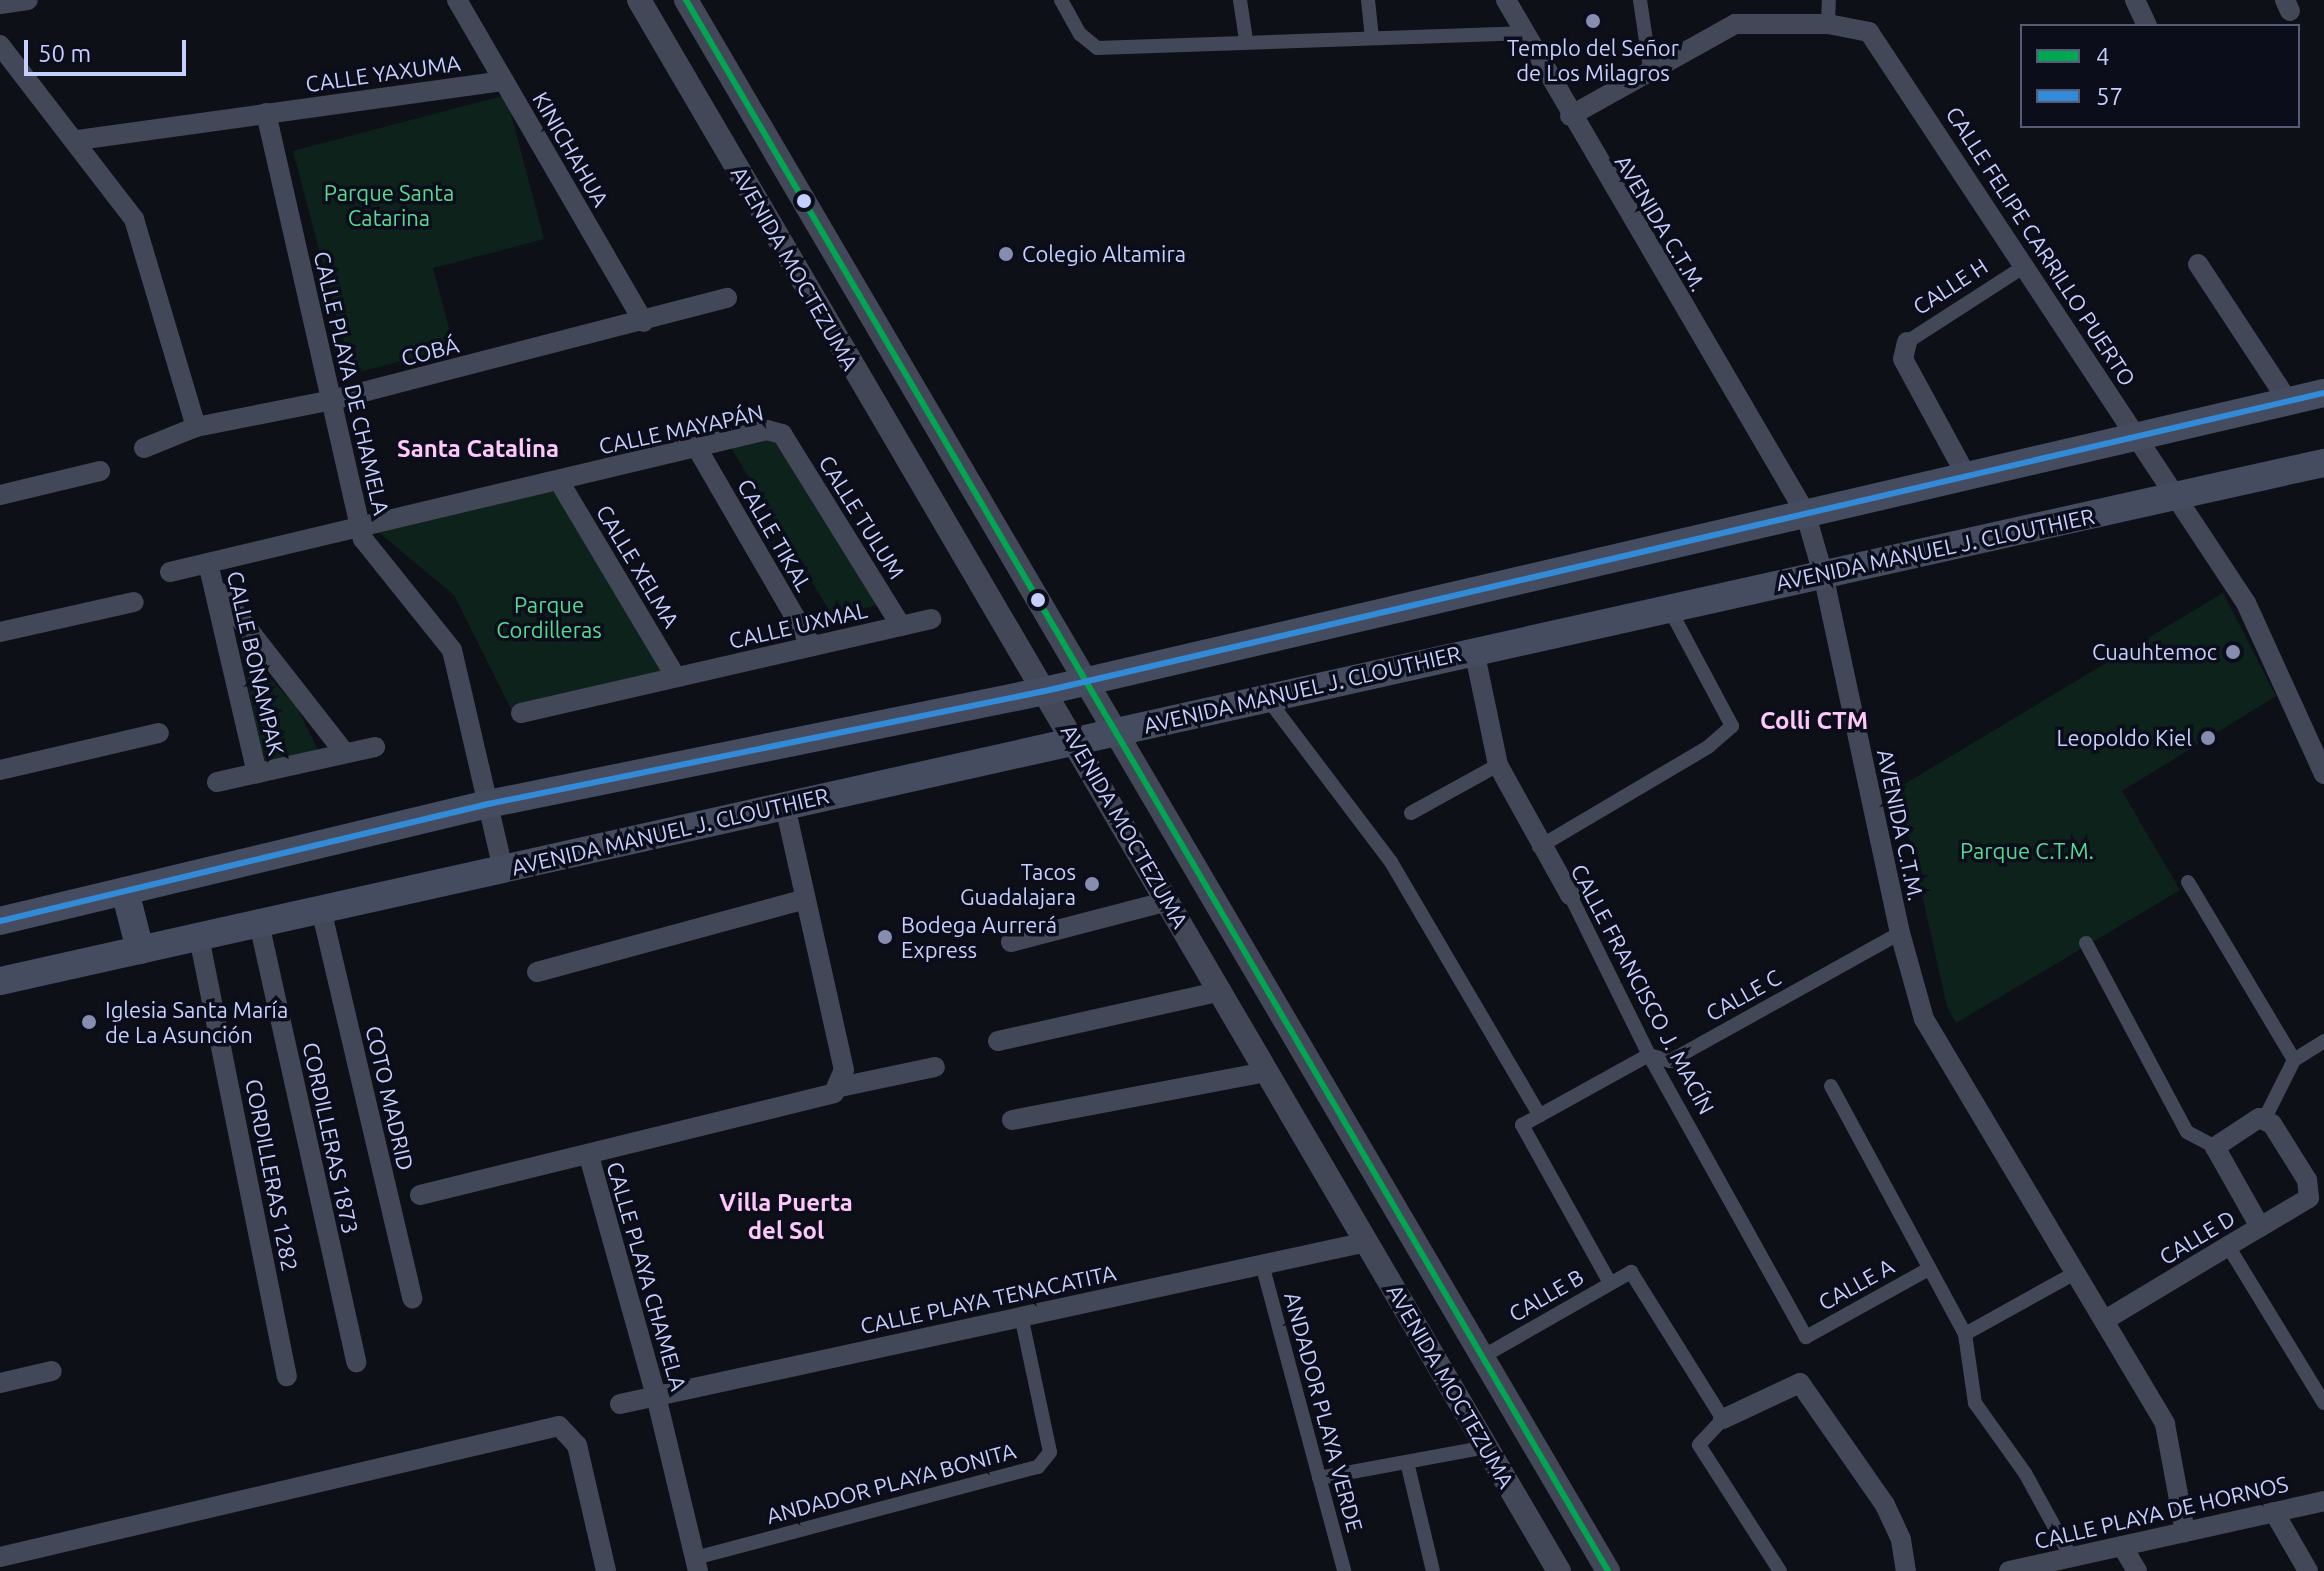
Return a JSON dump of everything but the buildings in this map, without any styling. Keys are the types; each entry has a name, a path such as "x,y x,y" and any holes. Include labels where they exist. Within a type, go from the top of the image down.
{"main road":[{"path":"0,921 488,804 1045,691 2324,393"},
{"name":"AVENIDA MANUEL J. CLOUTHIER","path":"0,981 2324,463"},
{"path":"125,891 140,950"}],"street":[{"path":"0,4 28,0"},
{"name":"KINICHAHUA","path":"457,0 644,322"},
{"name":"AVENIDA MOCTEZUMA","path":"639,0 1076,741 1559,1571"},
{"name":"AVENIDA MOCTEZUMA","path":"686,0 1608,1571"},
{"path":"1061,0 1080,34 1097,48 1246,40 1521,33"},
{"path":"1240,0 1246,40"},
{"path":"1368,0 1372,36"},
{"name":"AVENIDA C.T.M.","path":"1506,0 1521,33 1805,512 1823,574 1900,933 1924,1019 2165,1424 2185,1532"},
{"path":"1640,0 1650,68"},
{"path":"1828,24 1829,0"},
{"path":"2135,0 2146,24"},
{"name":"CALLE FELIPE CARRILLO PUERTO","path":"1570,116 1650,68 1735,24 1856,27 1878,42 2246,603 2324,774"},
{"path":"0,45 78,140 134,219 196,427"},
{"name":"CALLE YAXUMA","path":"78,140 504,81"},
{"name":"CALLE PLAYA DE CHAMELA","path":"266,113 363,539 452,650 503,869"},
{"path":"2198,264 2288,401"},
{"name":"CALLE H","path":"1967,477 1903,359 1907,342 2025,266"},
{"name":"COBÁ","path":"144,448 196,427 332,400 644,322 727,298"},
{"name":"CALLE MAYAPÁN","path":"170,572 767,430 782,434"},
{"name":"CALLE TULUM","path":"782,434 901,626"},
{"name":"CALLE TIKAL","path":"697,448 812,646"},
{"path":"0,495 100,471"},
{"name":"CALLE XELMA","path":"559,481 676,677"},
{"name":"CALLE BONAMPAK","path":"208,563 257,773"},
{"path":"215,587 345,753"},
{"path":"0,632 134,602"},
{"path":"1539,847 1708,747 1732,726 1669,608"},
{"name":"CALLE UXMAL","path":"521,713 931,619"},
{"name":"CALLE FRANCISCO J. MACÍN","path":"1474,650 1498,765 1539,847 1570,895 1649,1055 1806,1337"},
{"path":"1267,698 1391,862 1540,1116"},
{"path":"0,770 159,733"},
{"path":"217,782 375,747"},
{"path":"1411,813 1498,765"},
{"path":"785,806 844,1070 840,1087"},
{"path":"2188,882 2294,1060"},
{"path":"537,972 805,899"},
{"path":"1011,942 1168,901"},
{"name":"COTO MADRID","path":"321,909 412,1298"},
{"name":"CORDILLERAS 1873","path":"259,923 356,1362"},
{"name":"CALLE C","path":"1610,1283 1522,1125 1649,1055 1670,1061 1900,933"},
{"name":"CORDILLERAS 1282","path":"199,937 287,1376"},
{"path":"2086,943 2187,1132 2215,1147 2260,1227"},
{"path":"998,1041 1221,991"},
{"path":"2215,1147 2265,1118 2294,1060 2324,1041"},
{"name":"CALLE PLAYA CHAMELA","path":"696,1564 656,1396 589,1156 827,1097 840,1087 935,1067"},
{"path":"1012,1120 1267,1072"},
{"path":"1831,1086 1927,1270 1965,1334 1975,1403 2025,1473 2071,1557"},
{"path":"2265,1118 2318,1194"},
{"path":"420,1195 589,1156"},
{"name":"CALLE D","path":"2105,1320 2318,1194"},
{"name":"CALLE PLAYA TENACATITA","path":"620,1404 1367,1242"},
{"path":"2228,1246 2324,1403"},
{"name":"ANDADOR PLAYA VERDE","path":"1262,1264 1344,1571"},
{"name":"CALLE A","path":"1806,1337 1927,1270"},
{"name":"CALLE B","path":"1482,1357 1631,1272 1723,1419"},
{"path":"1965,1334 2077,1272"},
{"name":"ANDADOR PLAYA BONITA","path":"696,1564 1038,1467 1050,1452 1021,1316"},
{"path":"0,1383 52,1371"},
{"path":"1780,1571 1699,1445 1723,1419 1800,1383 1885,1505 1901,1540 1906,1571"},
{"path":"0,1557 559,1426 577,1445 606,1571"},
{"path":"1319,1478 1486,1447"},
{"path":"1407,1462 1433,1571"},
{"name":"CALLE PLAYA DE HORNOS","path":"2009,1571 2324,1501"},
{"path":"2274,1512 2308,1571"},
{"path":"2122,1546 2137,1571"}],"green space":[{"name":"Parque Santa Catarina","path":"506,95 544,239 433,268 454,347 352,374 293,151"},
{"path":"782,434 887,603 832,615 727,441"},
{"name":"Parque Cordilleras","path":"559,481 676,677 511,709 454,595 370,525"},
{"name":"Parque C.T.M.","path":"2223,593 2276,696 2122,791 2180,890 1956,1023 1947,1006 1898,788"},
{"path":"241,647 296,706 319,752 263,766"}],"transit line":[{"name":"4","path":"686,0 1608,1571"},
{"name":"57","path":"0,921 488,804 1045,691 2324,393"}],"place":[{"name":"Templo del Señor de Los Milagros","path":"1593,21"},
{"name":"Colegio Altamira","path":"1006,254"},
{"name":"Cuauhtemoc","path":"2233,652"},
{"name":"Leopoldo Kiel","path":"2208,738"},
{"name":"Tacos Guadalajara","path":"1092,884"},
{"name":"Bodega Aurrerá Express","path":"885,937"},
{"name":"Iglesia Santa María de La Asunción","path":"89,1022"}],"district":[{"name":"Santa Catalina","path":"478,449"},
{"name":"Colli CTM","path":"1814,721"},
{"name":"Villa Puerta del Sol","path":"786,1217"}]}
